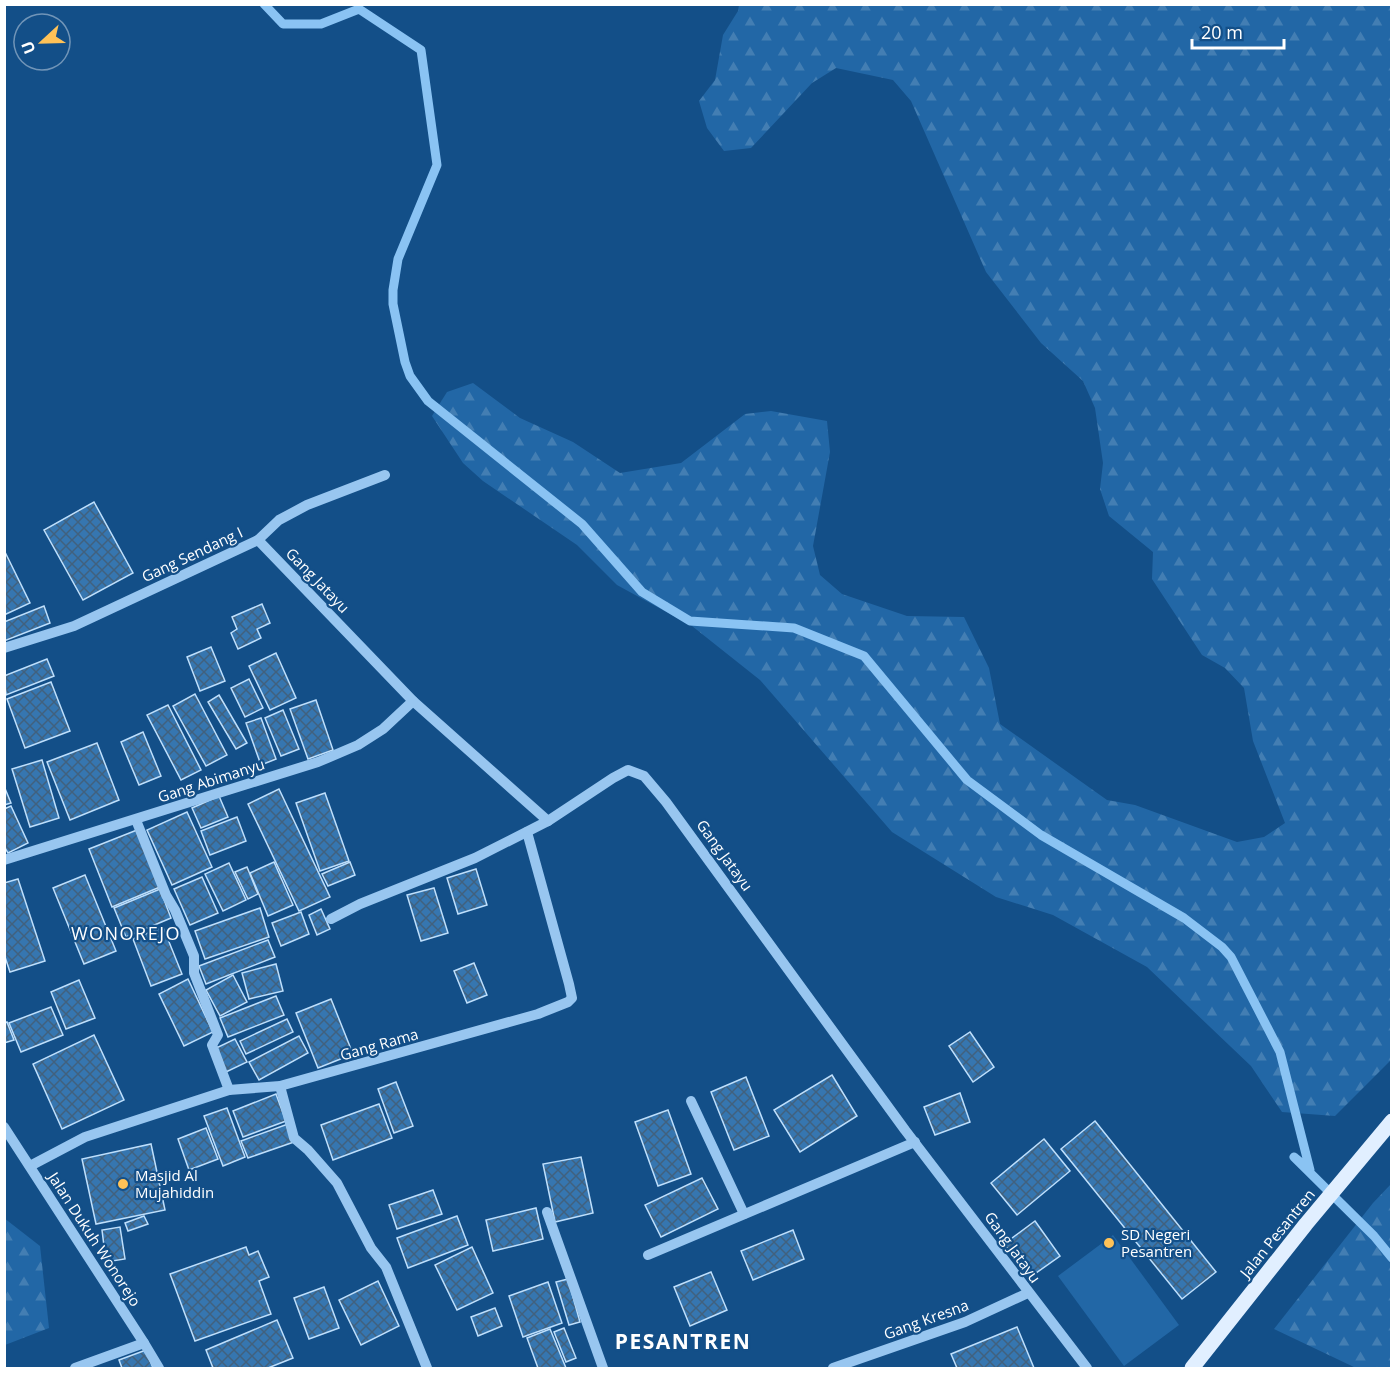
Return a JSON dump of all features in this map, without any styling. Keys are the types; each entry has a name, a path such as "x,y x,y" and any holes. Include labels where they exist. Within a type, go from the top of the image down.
{"main road":[{"name":"Jalan Pesantren","path":"1192,1368 1306,1224 1392,1121"}],"street":[{"name":"Gang Sendang I","path":"4,648 74,626 258,540 279,520 307,505 385,475"},
{"name":"Gang Jatayu","path":"258,540 413,701 548,821 628,770 644,776 666,801 915,1142 1087,1368"},
{"name":"Gang Abimanyu","path":"4,860 318,762 358,745 383,729 413,701"},
{"path":"136,820 166,895 175,910 194,956 194,973 218,1035 212,1045 229,1090"},
{"path":"331,919 360,904 475,858 548,821"},
{"name":"Gang Rama","path":"30,1166 85,1137 229,1090 280,1086 538,1014 568,1002 572,998 569,984 527,832"},
{"path":"280,1086 294,1138 308,1150 337,1183 371,1248 386,1267 427,1368"},
{"path":"691,1101 744,1214"},
{"name":"Jalan Dukuh Wonorejo","path":"4,1127 159,1368"},
{"path":"648,1255 915,1142"},
{"path":"547,1212 603,1368"},
{"name":"Gang Kresna","path":"833,1368 965,1322 1028,1293"},
{"path":"75,1368 144,1343"}],"green space":[{"path":"739,5 1391,5 1391,1060 1335,1116 1282,1112 1251,1066 1147,967 1053,915 996,897 892,832 760,680 692,626 617,585 577,545 483,481 463,463 432,416 447,392 473,383 520,418 573,442 620,473 681,463 745,414 771,411 827,421 830,452 813,546 820,575 842,594 907,616 964,617 989,668 1000,724 1107,800 1135,805 1237,842 1264,837 1285,823 1253,741 1244,688 1225,668 1202,655 1152,579 1153,552 1109,516 1100,489 1103,463 1095,408 1083,381 1041,343 986,272 911,101 893,80 836,68 812,83 751,148 724,151 707,128 699,101 715,80 723,35 738,11"},
{"path":"1391,1184 1391,1368 1356,1368 1274,1329 1373,1203"},
{"path":"4,1218 40,1246 49,1328 5,1345"},
{"path":"1113,1235 1179,1325 1124,1366 1058,1276"}],"building":[{"path":"94,502 133,573 83,600 44,530"},
{"path":"4,550 30,603 4,615"},
{"path":"262,604 270,623 257,629 261,638 238,649 231,633 237,629 232,617"},
{"path":"44,606 50,623 4,641 4,622"},
{"path":"211,647 225,681 200,691 187,657"},
{"path":"276,653 296,698 270,710 249,666"},
{"path":"47,659 54,676 6,695 4,676"},
{"path":"249,679 263,708 245,717 231,688"},
{"path":"51,682 70,731 25,748 7,699"},
{"path":"195,694 227,755 206,766 173,706"},
{"path":"219,695 247,743 236,749 208,702"},
{"path":"316,700 333,750 308,759 290,709"},
{"path":"168,705 201,770 181,780 147,715"},
{"path":"283,710 299,749 281,756 265,718"},
{"path":"261,718 276,759 261,765 246,723"},
{"path":"143,732 161,776 139,785 121,742"},
{"path":"97,743 119,800 70,820 47,762"},
{"path":"42,760 59,818 30,827 12,769"},
{"path":"4,786 11,803 4,805"},
{"path":"279,789 330,897 299,911 248,804"},
{"path":"325,793 349,861 320,871 296,803"},
{"path":"219,796 228,817 201,828 192,808"},
{"path":"11,806 28,843 8,853 4,846 4,809"},
{"path":"187,812 212,867 172,885 147,830"},
{"path":"237,817 246,841 210,855 201,831"},
{"path":"137,830 160,887 112,907 89,849"},
{"path":"274,862 293,905 268,916 250,873"},
{"path":"350,862 355,875 328,886 322,874"},
{"path":"229,863 246,900 223,911 205,874"},
{"path":"247,867 258,894 248,899 235,872"},
{"path":"476,869 487,905 458,914 447,878"},
{"path":"85,875 116,951 84,964 53,888"},
{"path":"202,877 218,913 190,925 174,889"},
{"path":"18,879 45,961 10,972 4,954 4,883"},
{"path":"434,888 448,933 421,941 407,895"},
{"path":"160,889 171,918 126,937 114,908"},
{"path":"260,908 269,937 205,959 195,931"},
{"path":"321,909 330,929 317,935 309,915"},
{"path":"301,912 309,934 281,946 272,923"},
{"path":"163,927 182,974 151,986 133,939"},
{"path":"268,940 275,957 206,984 199,966"},
{"path":"474,963 487,995 467,1003 454,971"},
{"path":"276,964 283,991 249,999 242,973"},
{"path":"233,975 247,1002 220,1016 206,990"},
{"path":"188,979 213,1032 184,1046 159,994"},
{"path":"79,980 95,1018 66,1029 51,992"},
{"path":"276,996 284,1015 228,1037 220,1018"},
{"path":"331,999 353,1054 318,1068 296,1013"},
{"path":"51,1007 63,1035 21,1052 9,1023"},
{"path":"287,1019 293,1032 246,1054 240,1041"},
{"path":"7,1022 14,1040 4,1043 4,1023"},
{"path":"970,1032 994,1067 973,1082 949,1046"},
{"path":"94,1035 124,1100 62,1129 33,1064"},
{"path":"299,1036 308,1053 259,1080 249,1062"},
{"path":"235,1039 247,1062 226,1072 214,1049"},
{"path":"832,1075 857,1116 800,1152 774,1110"},
{"path":"746,1077 769,1136 734,1150 711,1092"},
{"path":"396,1082 413,1126 394,1133 378,1089"},
{"path":"960,1093 970,1122 935,1135 924,1107"},
{"path":"276,1094 286,1121 243,1137 233,1111"},
{"path":"379,1104 392,1138 333,1160 321,1125"},
{"path":"227,1108 245,1157 223,1166 204,1116"},
{"path":"668,1110 691,1174 658,1186 635,1122"},
{"path":"1095,1121 1216,1272 1182,1299 1061,1149"},
{"path":"288,1124 294,1142 248,1158 241,1141"},
{"path":"206,1128 218,1159 189,1170 178,1139"},
{"path":"1044,1139 1070,1171 1017,1215 991,1183"},
{"name":"Masjid Al Mujahiddin","path":"151,1144 165,1210 96,1224 82,1159"},
{"path":"581,1157 593,1213 555,1222 543,1164"},
{"path":"702,1178 718,1209 661,1237 645,1205"},
{"path":"433,1190 442,1214 397,1229 389,1205"},
{"path":"536,1208 543,1239 493,1251 486,1220"},
{"path":"144,1216 148,1224 128,1231 125,1223"},
{"path":"457,1216 468,1245 408,1268 397,1238"},
{"path":"1035,1221 1060,1256 1029,1278 1004,1244"},
{"path":"120,1227 125,1259 106,1262 102,1230"},
{"path":"793,1230 804,1259 753,1280 741,1251"},
{"path":"246,1247 249,1255 258,1251 269,1277 259,1281 271,1314 195,1341 170,1274"},
{"path":"472,1247 493,1293 457,1310 435,1265"},
{"path":"711,1272 727,1310 690,1326 674,1287"},
{"path":"568,1279 580,1322 569,1325 556,1282"},
{"path":"378,1281 399,1326 361,1345 339,1300"},
{"path":"548,1282 562,1323 523,1337 509,1296"},
{"path":"324,1287 339,1328 309,1339 294,1298"},
{"path":"495,1308 502,1326 478,1336 471,1317"},
{"path":"277,1320 293,1358 268,1368 213,1368 206,1350"},
{"path":"1017,1327 1034,1368 957,1368 951,1354"},
{"path":"564,1328 576,1358 566,1362 554,1332"},
{"path":"550,1329 566,1368 538,1368 527,1338"},
{"path":"146,1350 153,1368 122,1368 119,1360"}],"waterway":[{"path":"264,4 283,24 321,24 359,9 421,50 437,165 398,259 393,304 410,376 428,401 582,524 642,592 690,621 794,628 864,656 967,780 1041,835 1184,918 1222,947 1231,957 1280,1052 1310,1170 1294,1157 1374,1236 1392,1258"}],"place":[{"name":"Masjid Al Mujahiddin","path":"123,1184"},
{"name":"SD Negeri Pesantren","path":"1109,1243"}],"district":[{"name":"WONOREJO","path":"126,933"},
{"name":"PESANTREN","path":"683,1341"}]}
